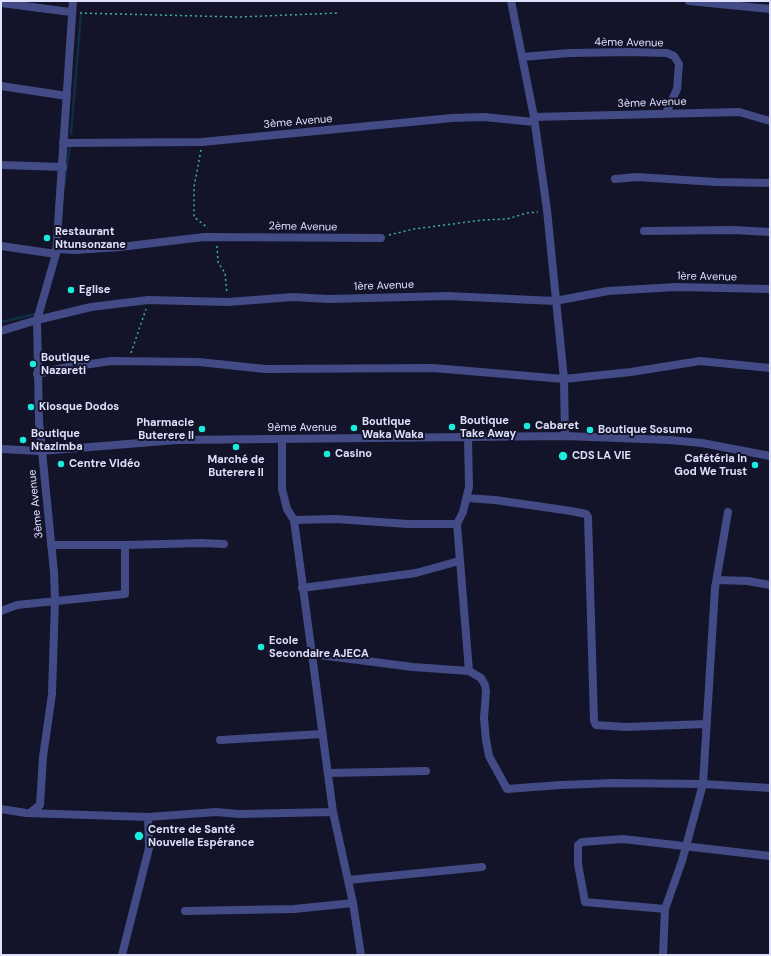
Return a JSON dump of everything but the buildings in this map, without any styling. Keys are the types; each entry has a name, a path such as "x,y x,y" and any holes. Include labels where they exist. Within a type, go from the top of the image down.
{"street":[{"name":"3ème Avenue","path":"31,812 40,805 43,757 52,694 55,600 42,451 37,320 56,251 63,167 63,143 72,1"},
{"path":"511,1 534,119 547,210 564,379 565,436"},
{"path":"689,1 770,9"},
{"path":"1,4 71,12"},
{"name":"4ème Avenue","path":"522,57 578,53 667,53 674,56 679,64 679,70 677,89 666,113"},
{"path":"1,86 67,96"},
{"name":"3ème Avenue","path":"63,143 202,142 452,118 484,117 534,119 666,113 739,112 770,121"},
{"path":"1,165 63,167"},
{"path":"615,179 637,177 716,182 770,183"},
{"path":"644,231 733,230 770,232"},
{"name":"2ème Avenue","path":"1,246 56,251 120,247 213,237 381,238"},
{"name":"1ère Avenue","path":"1,332 37,320 91,307 148,300 228,302 293,297 328,299 448,296 555,301 608,291 676,287 770,289"},
{"path":"38,374 95,362 199,362 265,369 433,368 564,379 631,372 700,361 770,368"},
{"name":"9ème Avenue","path":"1,449 42,451 177,440 565,436 676,441 709,445 770,456"},
{"path":"468,438 469,487 467,498 458,524 459,561 466,612 469,671"},
{"path":"282,440 282,489 287,509 294,520 333,812 353,903 361,955"},
{"path":"467,498 495,500 557,509 586,514 588,517 594,721 596,725 626,728 706,724"},
{"path":"663,955 665,909 682,861 703,784 717,580 728,512"},
{"path":"294,520 336,519 408,524 458,524"},
{"path":"51,545 125,545 165,543 224,544"},
{"path":"1,611 17,605 124,594 125,545"},
{"path":"302,588 416,573 459,561"},
{"path":"717,580 748,581 770,585"},
{"path":"311,654 413,667 469,671 481,678 485,685 486,692 484,727 486,740 490,756 507,789 560,784 703,784 770,788"},
{"path":"220,740 322,734"},
{"path":"329,773 426,772"},
{"path":"1,809 31,812 148,817 216,812 239,814 333,812"},
{"path":"122,955 149,848 148,817"},
{"path":"665,909 585,902 578,864 578,845 582,842 622,839 770,856"},
{"path":"348,880 482,867"},
{"path":"185,911 294,909 353,903"}],"path":[{"path":"71,12 239,17 338,13"},
{"path":"202,142 194,187 194,217 208,228 216,242 218,262 225,273 228,302"},
{"path":"381,238 400,231 483,220 507,219 523,214 547,210"},
{"path":"128,362 144,318 148,300"}],"waterway":[{"path":"71,134 81,14"},
{"path":"64,186 70,145"},
{"path":"1,322 36,314"}],"place":[{"name":"Restaurant Ntunsonzane","path":"47,238"},
{"name":"Eglise","path":"71,290"},
{"name":"Boutique Nazareti","path":"33,364"},
{"name":"Kiosque Dodos","path":"31,407"},
{"name":"Cabaret","path":"527,426"},
{"name":"Boutique Take Away","path":"452,427"},
{"name":"Boutique Waka Waka","path":"354,428"},
{"name":"Pharmacie Buterere II","path":"202,429"},
{"name":"Boutique Sosumo","path":"590,430"},
{"name":"Boutique Ntazimba","path":"23,440"},
{"name":"Marché de Buterere II","path":"236,447"},
{"name":"Casino","path":"327,454"},
{"name":"CDS LA VIE","path":"563,456"},
{"name":"Centre Vidéo","path":"61,464"},
{"name":"Cafétéria In God We Trust","path":"755,465"},
{"name":"Ecole Secondaire AJECA","path":"261,647"},
{"name":"Centre de Santé Nouvelle Espérance","path":"139,836"}]}
